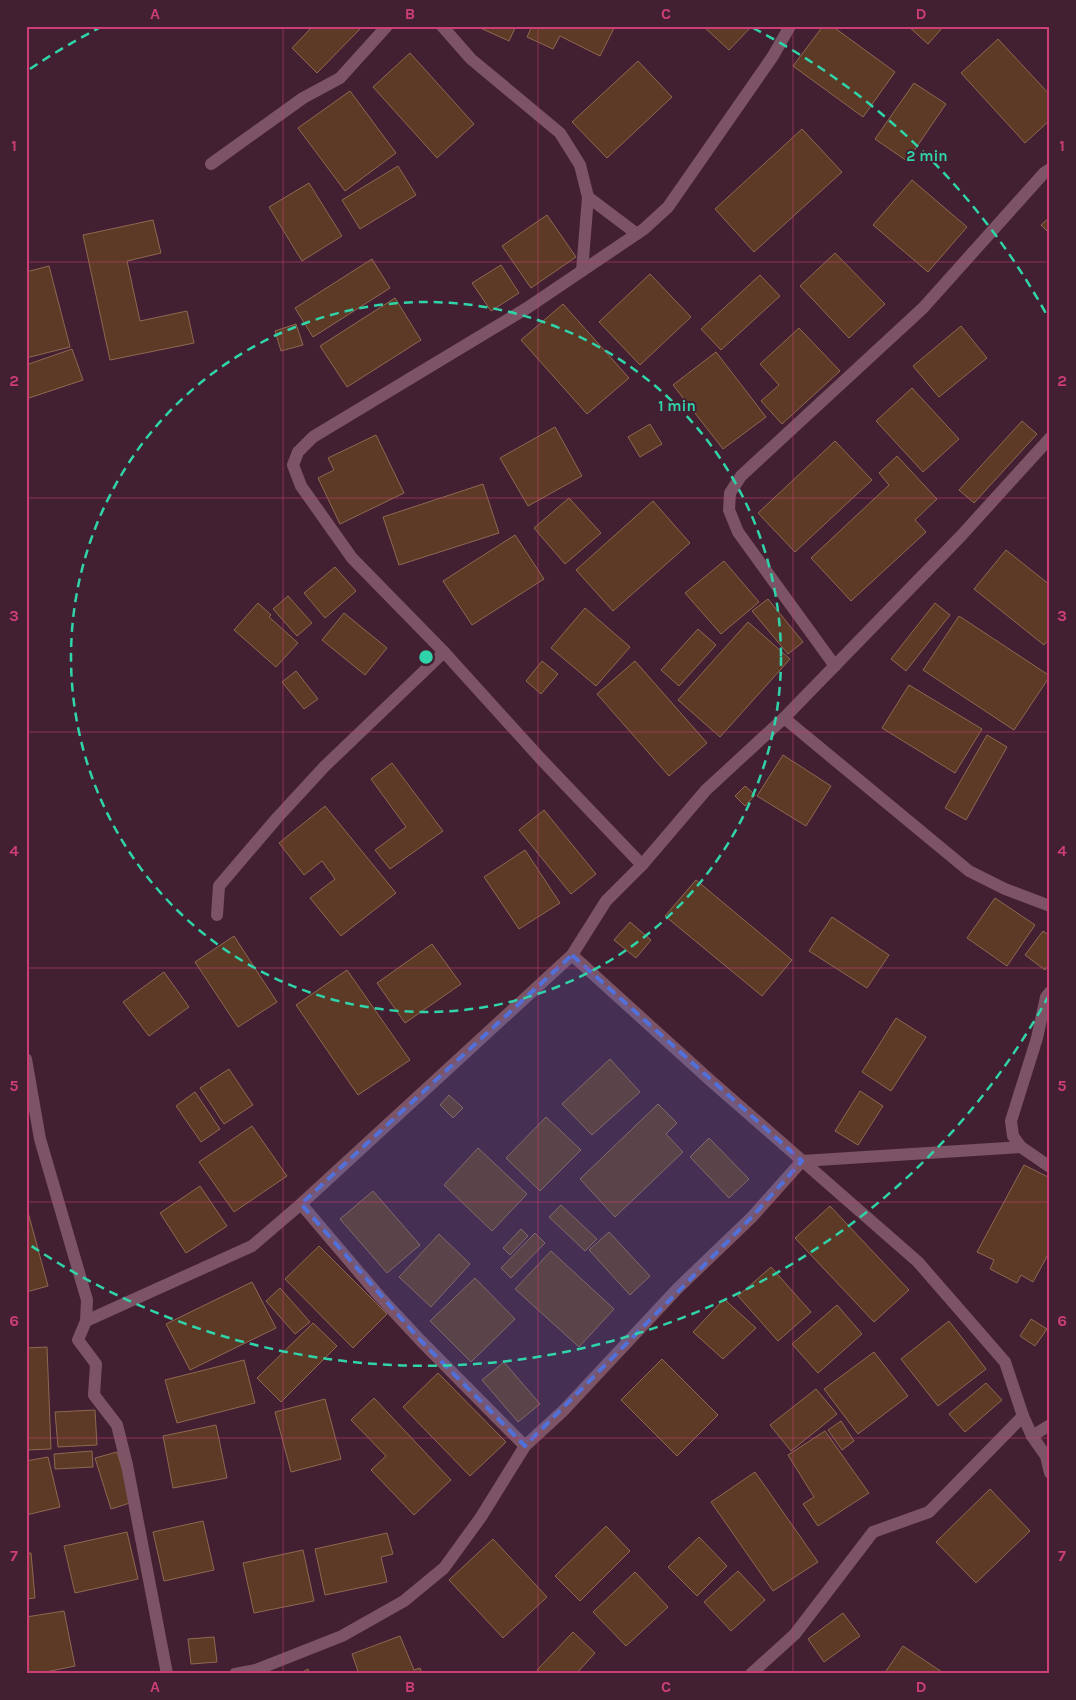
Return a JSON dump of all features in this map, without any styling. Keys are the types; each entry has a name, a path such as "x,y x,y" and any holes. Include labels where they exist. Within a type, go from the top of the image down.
{"street":[{"path":"212,164 304,98 340,78 387,26"},
{"path":"442,26 471,59 560,133 580,165 588,197 582,271"},
{"path":"642,865 540,758 444,652 352,558 300,486 293,465 298,452 313,437 527,308 644,229 668,207 774,56 790,26"},
{"path":"835,666 738,532 729,510 730,493 741,476 923,308 1044,173 1050,169"},
{"path":"588,197 637,234"},
{"path":"86,1321 252,1246 572,956 606,901 642,865 706,790 784,718 835,666 960,537 1050,438"},
{"path":"217,915 219,886 277,818 325,766 444,652"},
{"path":"784,718 969,871 1004,889 1050,906"},
{"path":"572,956 918,1262 1005,1362 1023,1416 1032,1436 1046,1456 1050,1473"},
{"path":"1050,992 1046,997 1037,1038 1011,1121 1013,1136 1021,1147 1050,1167"},
{"path":"26,1059 40,1139 87,1300 86,1321 78,1340 96,1364 94,1395 117,1425 127,1465 167,1674"},
{"path":"235,1674 256,1670 342,1636 404,1601 444,1568 481,1517 525,1446 564,1410 678,1288 752,1217 802,1161 1021,1147"},
{"path":"300,1204 380,1297 525,1446"},
{"path":"751,1674 794,1634 873,1532 929,1512 1023,1416"},
{"path":"1032,1436 1050,1425"}],"highlighted area":[{"path":"572,955 802,1161 752,1217 525,1446 421,1341 301,1204"}],"building":[{"path":"313,26 357,26 360,29 317,73 292,48"},
{"path":"476,26 516,26 509,41"},
{"path":"532,26 615,26 600,56 560,36 553,49 527,37"},
{"path":"703,26 752,26 729,50"},
{"path":"823,26 832,26 895,72 863,117 793,66"},
{"path":"908,26 944,26 928,44"},
{"path":"998,39 1050,95 1050,120 1025,143 961,73"},
{"path":"410,53 474,124 437,158 373,87"},
{"path":"638,61 672,97 607,158 572,122"},
{"path":"914,83 946,104 907,161 875,139"},
{"path":"350,91 396,153 345,191 298,128"},
{"path":"802,129 842,172 754,252 715,209"},
{"path":"398,166 416,195 360,229 342,200"},
{"path":"912,180 967,227 928,272 873,225"},
{"path":"309,183 342,236 302,261 269,207"},
{"path":"547,215 576,257 531,288 502,246"},
{"path":"1050,217 1050,234 1041,225"},
{"path":"153,220 161,253 127,261 140,321 187,311 194,343 110,360 83,235"},
{"path":"835,253 885,304 849,338 800,286"},
{"path":"372,259 390,288 313,337 295,308"},
{"path":"501,265 519,293 491,311 472,283"},
{"path":"49,266 70,347 26,358 26,272"},
{"path":"650,274 691,317 640,365 599,322"},
{"path":"760,275 780,296 721,350 701,329"},
{"path":"395,298 421,340 347,387 320,346"},
{"path":"563,304 629,378 587,414 521,340"},
{"path":"296,324 303,345 281,351 275,331"},
{"path":"961,326 987,358 939,397 913,366"},
{"path":"799,328 840,371 782,424 761,401 779,385 760,364"},
{"path":"72,349 83,380 26,399 26,365"},
{"path":"716,352 766,417 723,449 673,385"},
{"path":"912,388 959,439 923,472 876,421"},
{"path":"1022,421 1037,434 974,503 959,490"},
{"path":"650,424 662,444 640,457 628,437"},
{"path":"555,427 582,476 528,506 500,458"},
{"path":"376,435 404,493 340,524 318,478 334,470 328,458"},
{"path":"835,441 872,480 795,552 758,513"},
{"path":"897,456 937,499 915,520 926,532 851,601 811,558 889,485 879,473"},
{"path":"483,484 499,533 399,565 383,517"},
{"path":"569,498 601,533 565,564 534,528"},
{"path":"653,501 690,543 613,611 576,570"},
{"path":"515,535 544,579 472,625 443,581"},
{"path":"1006,550 1050,585 1050,638 1044,645 974,589"},
{"path":"724,561 759,602 721,634 685,593"},
{"path":"335,567 356,591 325,618 304,593"},
{"path":"288,596 312,623 297,636 273,609"},
{"path":"768,599 803,642 788,654 752,611"},
{"path":"258,603 271,615 269,617 298,643 276,667 234,630"},
{"path":"935,603 950,615 906,671 891,659"},
{"path":"585,608 630,647 596,686 551,648"},
{"path":"344,613 387,648 365,675 322,640"},
{"path":"959,616 1050,676 1014,730 923,670"},
{"path":"748,622 790,659 720,737 678,700"},
{"path":"698,629 716,645 679,686 661,670"},
{"path":"542,661 558,674 541,694 526,681"},
{"path":"635,661 707,743 669,776 597,694"},
{"path":"296,671 318,699 304,709 282,682"},
{"path":"909,685 982,729 955,773 882,728"},
{"path":"987,735 1007,747 966,820 945,808"},
{"path":"783,755 831,786 806,826 757,796"},
{"path":"392,763 443,831 390,869 375,850 406,827 371,779"},
{"path":"745,786 755,795 745,806 735,796"},
{"path":"325,806 396,893 341,936 310,898 335,879 322,861 304,875 279,843"},
{"path":"544,810 596,874 571,894 519,830"},
{"path":"525,850 560,903 519,929 484,877"},
{"path":"696,880 792,960 762,996 665,916"},
{"path":"995,898 1035,925 1007,966 967,938"},
{"path":"832,917 889,955 867,988 809,951"},
{"path":"630,922 651,940 636,958 614,940"},
{"path":"1043,931 1050,936 1050,964 1045,970 1025,955"},
{"path":"234,936 277,1002 238,1027 195,962"},
{"path":"432,944 461,984 405,1023 377,983"},
{"path":"347,970 410,1060 358,1095 296,1005"},
{"path":"164,972 189,1007 149,1036 123,1002"},
{"path":"896,1018 926,1037 891,1091 862,1072"},
{"path":"610,1059 640,1092 592,1135 562,1104"},
{"path":"229,1069 253,1105 224,1124 200,1088"},
{"path":"860,1091 883,1106 858,1145 835,1131"},
{"path":"195,1092 220,1129 201,1142 176,1106"},
{"path":"449,1095 463,1108 453,1118 440,1105"},
{"path":"658,1104 677,1123 666,1134 683,1152 615,1217 580,1179"},
{"path":"546,1117 581,1150 540,1191 506,1158"},
{"path":"252,1126 287,1176 234,1212 199,1162"},
{"path":"709,1138 749,1179 729,1198 690,1157"},
{"path":"478,1148 527,1194 492,1231 444,1185"},
{"path":"1024,1165 1050,1178 1050,1251 1033,1282 1021,1275 1017,1283 990,1269 994,1260 977,1252"},
{"path":"200,1186 227,1226 186,1253 160,1213"},
{"path":"373,1191 420,1245 387,1273 340,1219"},
{"path":"26,1205 48,1286 26,1292"},
{"path":"561,1205 597,1239 585,1251 549,1217"},
{"path":"830,1206 909,1290 874,1322 795,1238"},
{"path":"521,1229 528,1236 510,1255 503,1248"},
{"path":"609,1232 650,1276 630,1295 589,1250"},
{"path":"535,1233 545,1243 511,1278 501,1268"},
{"path":"439,1234 470,1264 431,1307 399,1277"},
{"path":"319,1246 387,1314 353,1348 285,1279"},
{"path":"551,1251 614,1309 579,1347 515,1289"},
{"path":"771,1267 811,1312 778,1341 738,1296"},
{"path":"475,1278 515,1319 471,1362 430,1321"},
{"path":"252,1282 276,1328 190,1370 166,1324"},
{"path":"280,1288 310,1322 295,1334 266,1301"},
{"path":"724,1299 756,1328 723,1359 693,1332"},
{"path":"837,1305 862,1334 818,1373 792,1344"},
{"path":"1031,1319 1047,1329 1035,1346 1020,1336"},
{"path":"949,1321 986,1369 938,1406 901,1359"},
{"path":"313,1323 337,1346 281,1402 257,1378"},
{"path":"47,1347 51,1449 26,1450 26,1348"},
{"path":"874,1352 908,1396 858,1434 824,1389"},
{"path":"662,1359 718,1415 677,1456 621,1400"},
{"path":"244,1360 255,1403 177,1423 165,1380"},
{"path":"504,1362 540,1404 518,1422 482,1380"},
{"path":"438,1373 506,1442 470,1476 403,1407"},
{"path":"986,1383 1002,1400 965,1432 949,1414"},
{"path":"816,1389 837,1414 791,1451 770,1425"},
{"path":"374,1398 451,1480 414,1515 371,1470 386,1456 351,1420"},
{"path":"325,1399 341,1459 291,1472 275,1412"},
{"path":"95,1410 97,1445 58,1447 55,1412"},
{"path":"841,1421 854,1441 842,1450 828,1430"},
{"path":"216,1425 227,1478 173,1488 163,1436"},
{"path":"825,1431 869,1493 818,1526 803,1504 814,1497 788,1455"},
{"path":"92,1451 93,1467 55,1469 54,1454"},
{"path":"117,1452 133,1502 111,1509 95,1458"},
{"path":"48,1457 60,1507 26,1515 26,1461"},
{"path":"755,1472 818,1562 773,1591 711,1502"},
{"path":"990,1489 1030,1531 976,1583 936,1542"},
{"path":"203,1521 214,1570 164,1581 153,1532"},
{"path":"606,1526 630,1551 580,1601 555,1576"},
{"path":"127,1532 138,1579 75,1593 64,1546"},
{"path":"387,1533 393,1554 381,1557 387,1582 325,1595 315,1549"},
{"path":"699,1537 727,1566 697,1596 668,1567"},
{"path":"493,1539 547,1597 503,1638 449,1580"},
{"path":"303,1550 314,1601 254,1613 243,1563"},
{"path":"26,1553 31,1553 35,1598 26,1599"},
{"path":"738,1571 765,1600 731,1631 704,1602"},
{"path":"635,1572 668,1607 626,1646 593,1612"},
{"path":"64,1611 75,1666 36,1674 26,1674 26,1617"},
{"path":"843,1613 860,1636 824,1662 808,1639"},
{"path":"573,1632 595,1653 576,1674 541,1674 537,1670"},
{"path":"400,1636 414,1670 420,1668 422,1674 359,1674 352,1654"},
{"path":"214,1637 217,1662 191,1664 188,1639"},
{"path":"903,1646 945,1674 884,1674"},
{"path":"308,1669 310,1674 299,1674"}]}
